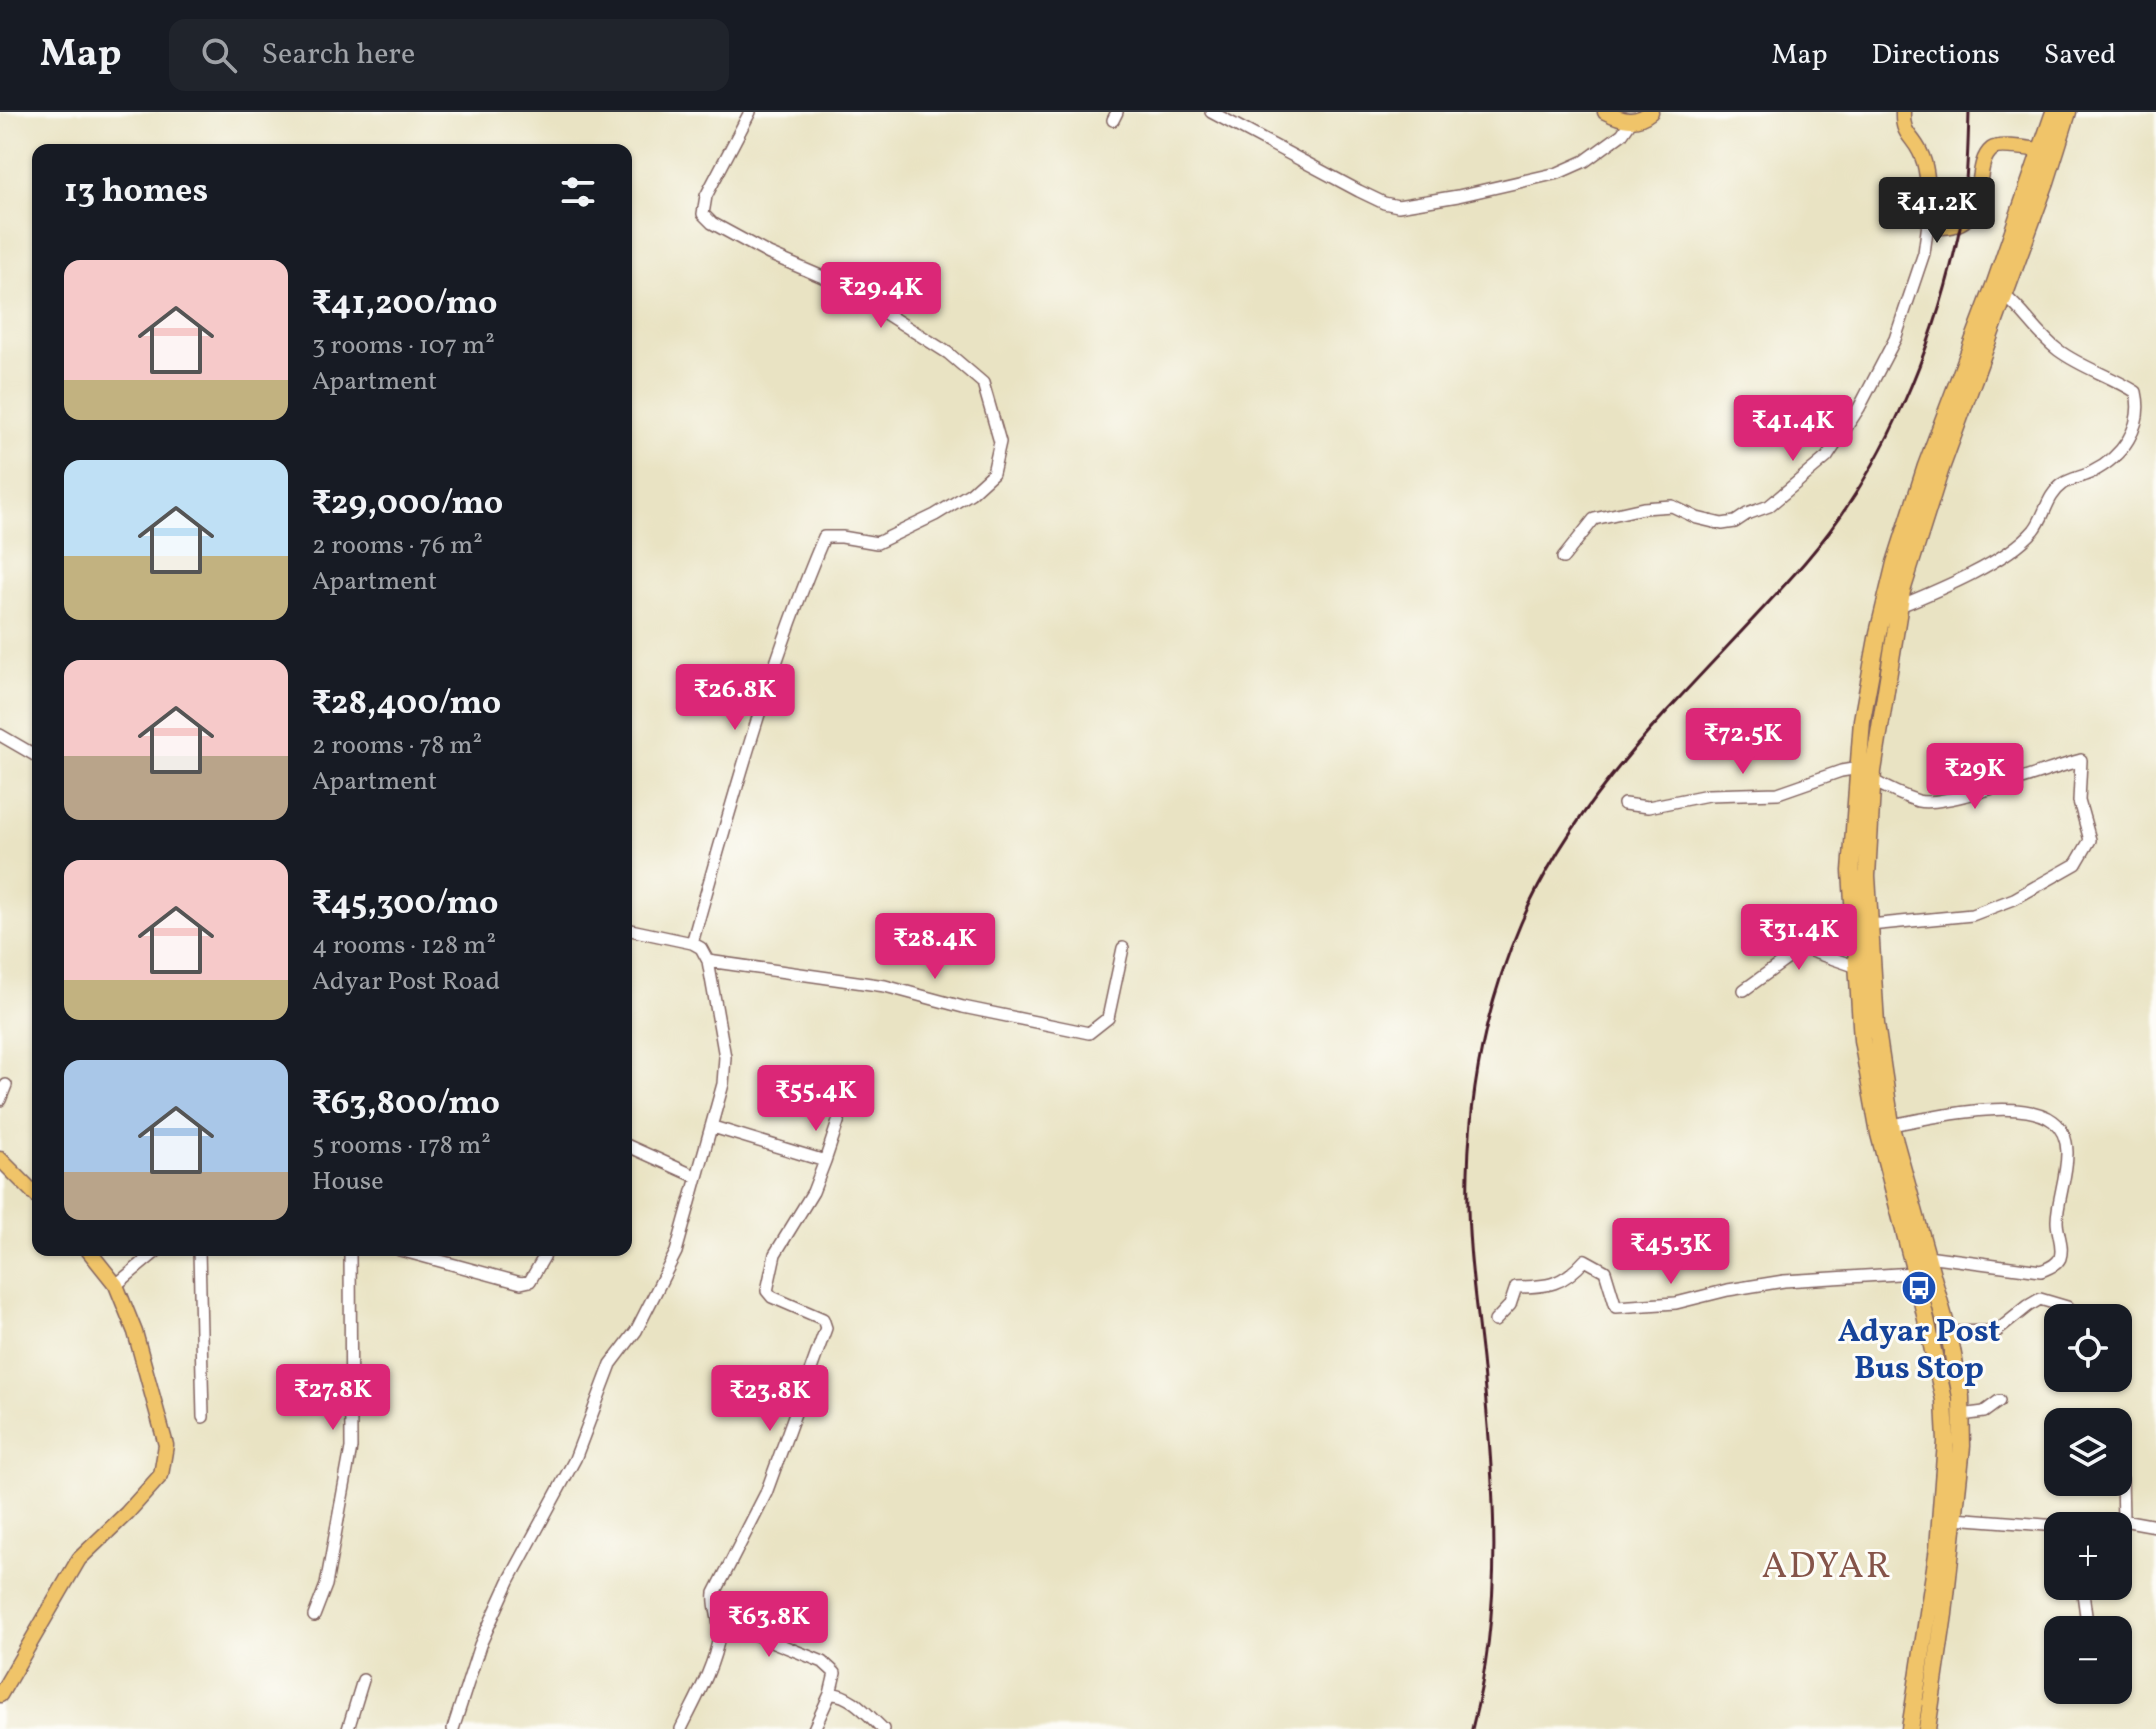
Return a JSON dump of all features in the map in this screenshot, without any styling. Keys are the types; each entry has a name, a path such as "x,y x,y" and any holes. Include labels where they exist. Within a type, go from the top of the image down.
{"highway":[{"path":"1927,1729 1962,1446 1961,1397 1948,1332 1927,1256 1889,1147 1891,1125 1876,1024 1867,876 1872,780 1900,606 1940,471 2005,296 2048,151 2054,112"},
{"path":"1910,1729 1938,1548 1946,1442 1944,1400 1889,1147 1862,1040 1851,871 1862,720 1895,563 1926,466 1995,283 2048,151 2068,112"}],"main road":[{"path":"1605,112 1631,121 1651,112"},
{"path":"1903,112 1903,127 1920,152 1929,191 1929,216 1942,227 1961,223 1973,212 1986,158 1992,149 2002,146 2048,151"},
{"path":"0,1159 32,1191"},
{"path":"0,1695 79,1559 161,1475 166,1445 135,1332 116,1285 93,1256"}],"street":[{"path":"692,943 742,768 799,595 824,537 877,543 935,515 971,493 993,473 1000,442 983,383 948,353 839,284 769,254 712,223 703,214 706,196 750,112"},
{"path":"1211,112 1359,191 1398,206 1458,196 1573,168 1622,134 1631,121"},
{"path":"1563,558 1594,519 1643,508 1672,506 1709,521 1722,524 1735,522 1769,506 1827,457 1859,408 1895,339 1924,253 1929,216"},
{"path":"1900,606 1935,592 2016,547 2036,527 2050,496 2065,482 2105,465 2123,449 2134,429 2139,406 2136,392 2060,352 2040,336 2020,308 2005,296"},
{"path":"0,735 32,754"},
{"path":"1870,925 1972,915 2014,899 2076,864 2090,840 2079,801 2081,760 1988,790 1934,800 1919,801 1872,780"},
{"path":"1624,804 1648,807 1708,795 1778,793 1841,771 1859,768"},
{"path":"453,1729 480,1645 509,1581 575,1459 611,1364 636,1331 676,1252 723,1084 725,1057 708,961 701,948 692,943 632,930"},
{"path":"708,961 885,986 963,1007 1089,1033 1108,1018 1123,948"},
{"path":"1744,990 1802,948 1857,967"},
{"path":"0,1100 6,1085"},
{"path":"1891,1125 1975,1111 2037,1112 2056,1123 2064,1137 2067,1156 2057,1223 2061,1245 2060,1257 2055,1265 2041,1271 1927,1256"},
{"path":"681,1729 711,1664 719,1638 715,1593 766,1493 826,1328 823,1319 772,1297 767,1291 775,1254 813,1192 840,1116"},
{"path":"713,1127 825,1161"},
{"path":"632,1148 697,1177"},
{"path":"116,1285 151,1256"},
{"path":"199,1256 203,1417"},
{"path":"314,1616 326,1585 351,1448 350,1256"},
{"path":"439,1256 521,1283 530,1281 545,1256"},
{"path":"1495,1321 1510,1305 1516,1287 1542,1287 1569,1278 1585,1260 1605,1271 1616,1307 1676,1303 1784,1281 1914,1273"},
{"path":"1948,1332 1997,1331 2040,1299 2057,1304"},
{"path":"1961,1415 1984,1412 1999,1401"},
{"path":"1954,1518 2044,1525"},
{"path":"2132,1522 2156,1526"},
{"path":"719,1620 823,1662 835,1673 830,1694 814,1729"},
{"path":"348,1729 363,1680"},
{"path":"830,1694 838,1693 883,1729"}],"railway":[{"path":"1472,1729 1489,1636 1494,1545 1490,1453 1470,1243 1469,1141 1482,1046 1499,983 1521,923 1547,871 1577,822 1648,732 1805,562 1834,526 1883,447 1921,361 1949,272 1964,199 1969,112"}],"place":[{"name":"Adyar Post Bus Stop","path":"1919,1288"}],"district":[{"name":"ADYAR","path":"1827,1564"}]}
